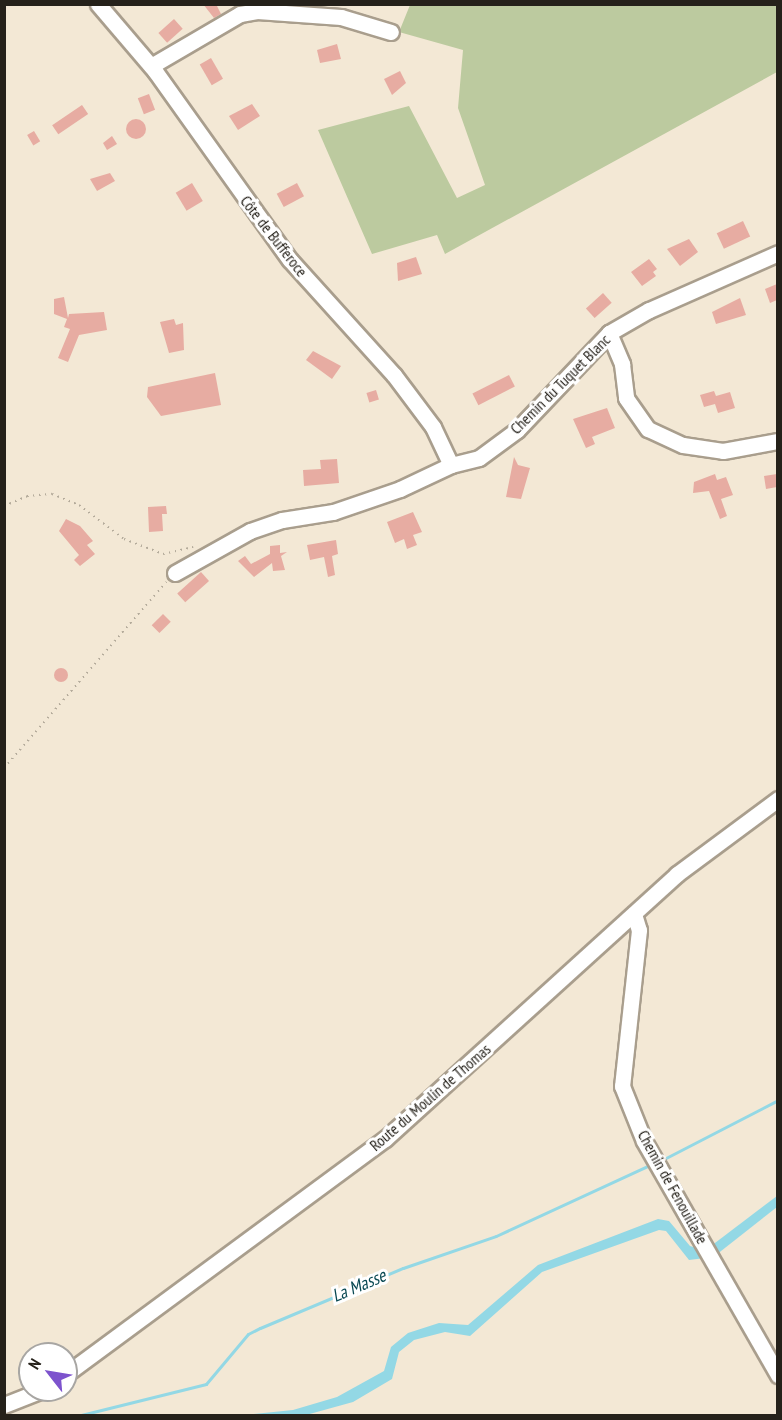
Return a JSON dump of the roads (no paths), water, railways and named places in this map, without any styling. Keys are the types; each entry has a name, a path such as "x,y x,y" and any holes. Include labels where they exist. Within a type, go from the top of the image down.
{"street":[{"name":"Côte de Bufferoce","path":"98,4 151,66 290,260 394,375 433,427 451,465"},
{"path":"151,66 240,15 257,11 341,17 391,32"},
{"name":"Chemin du Tuquet Blanc","path":"175,573 250,531 282,520 333,512 400,489 451,465 479,458 518,430 609,333 649,310 777,253"},
{"path":"609,333 622,364 626,398 648,429 683,445 723,452 777,441"},
{"name":"Route du Moulin de Thomas","path":"78,1365 385,1139 677,874 777,800"},
{"name":"Chemin de Fenouillade","path":"634,914 639,930 622,1086 644,1141 777,1375"},
{"path":"4,1405 18,1399"}],"water":[{"path":"777,1196 777,1207 716,1255 711,1246"},
{"path":"658,1219 669,1221 690,1246 700,1249 705,1258 689,1260 666,1231 659,1230 542,1272 470,1336 445,1332 414,1340 399,1352 392,1379 353,1402 306,1415 235,1416 293,1410 337,1397 384,1371 391,1347 408,1333 439,1323 468,1325 538,1265"}],"waterway":[{"name":"La Masse","path":"662,1160 778,1100"},
{"name":"La Masse","path":"77,1416 206,1384 248,1334 260,1328 403,1268 496,1236 652,1164"}]}
